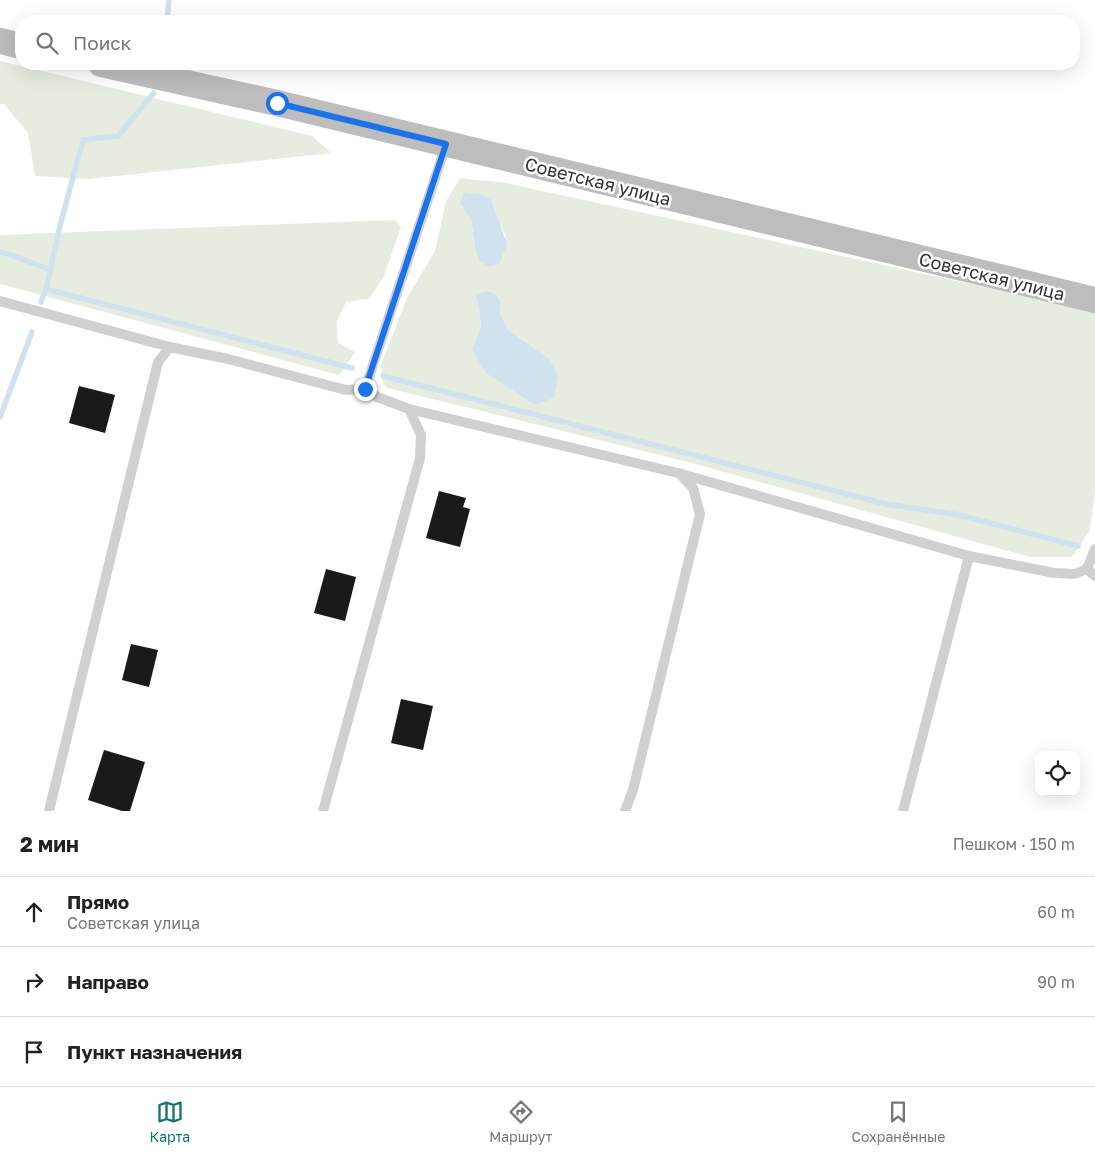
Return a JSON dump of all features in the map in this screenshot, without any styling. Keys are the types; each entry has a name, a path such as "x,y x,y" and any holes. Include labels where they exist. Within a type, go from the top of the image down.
{"street":[{"path":"0,41 15,45"},
{"name":"Советская улица","path":"128,70 277,103 1095,300"}],"lane":[{"path":"365,389 446,144"},
{"path":"0,302 170,347 346,390 365,389 376,398 409,409 678,473 969,556 1054,573 1075,574 1091,572 1095,549"},
{"path":"49,811 158,362 170,347"},
{"path":"323,811 420,458 421,435 409,409"},
{"path":"625,811 633,790 700,514 693,488 678,473"},
{"path":"903,811 969,556"}],"shaded area":[{"path":"0,61 15,65 15,70 37,70 312,136 331,153 88,179 35,176 28,133 4,104 0,104"},
{"path":"460,178 506,183 1095,311 1095,491 1090,530 1072,557 1030,557 688,462 388,388 383,385 381,365 407,298 435,251 446,201","holes":["471,219 498,220 506,237 475,247","476,296 500,301 500,314 509,331 472,349 481,327"]},
{"path":"395,220 401,227 384,276 369,299 346,302 337,321 338,343 355,352 339,375 0,284 0,235"}],"water":[{"path":"464,192 480,194 491,200 507,244 499,264 490,267 480,262 475,247 471,219 460,203"},
{"path":"486,291 494,293 500,301 500,314 509,331 550,360 558,377 554,398 535,405 486,373 472,349 481,327 476,296"}],"building":[{"path":"79,386 115,395 105,433 69,423"},
{"path":"439,491 466,498 463,507 470,509 460,547 426,538"},
{"path":"326,569 356,577 345,621 314,613"},
{"path":"131,644 158,650 149,687 122,680"},
{"path":"401,699 433,706 423,750 391,743"},
{"path":"104,750 145,762 130,811 122,811 88,800"}],"waterway":[{"path":"168,15 169,0"},
{"path":"41,302 46,289 61,222 83,140 118,136 154,93"},
{"path":"0,252 51,270"},
{"path":"46,289 352,368"},
{"path":"0,417 32,332"},
{"path":"383,376 886,504 959,515 1078,546"}],"route":[{"path":"277,103 446,144 365,389"}]}
